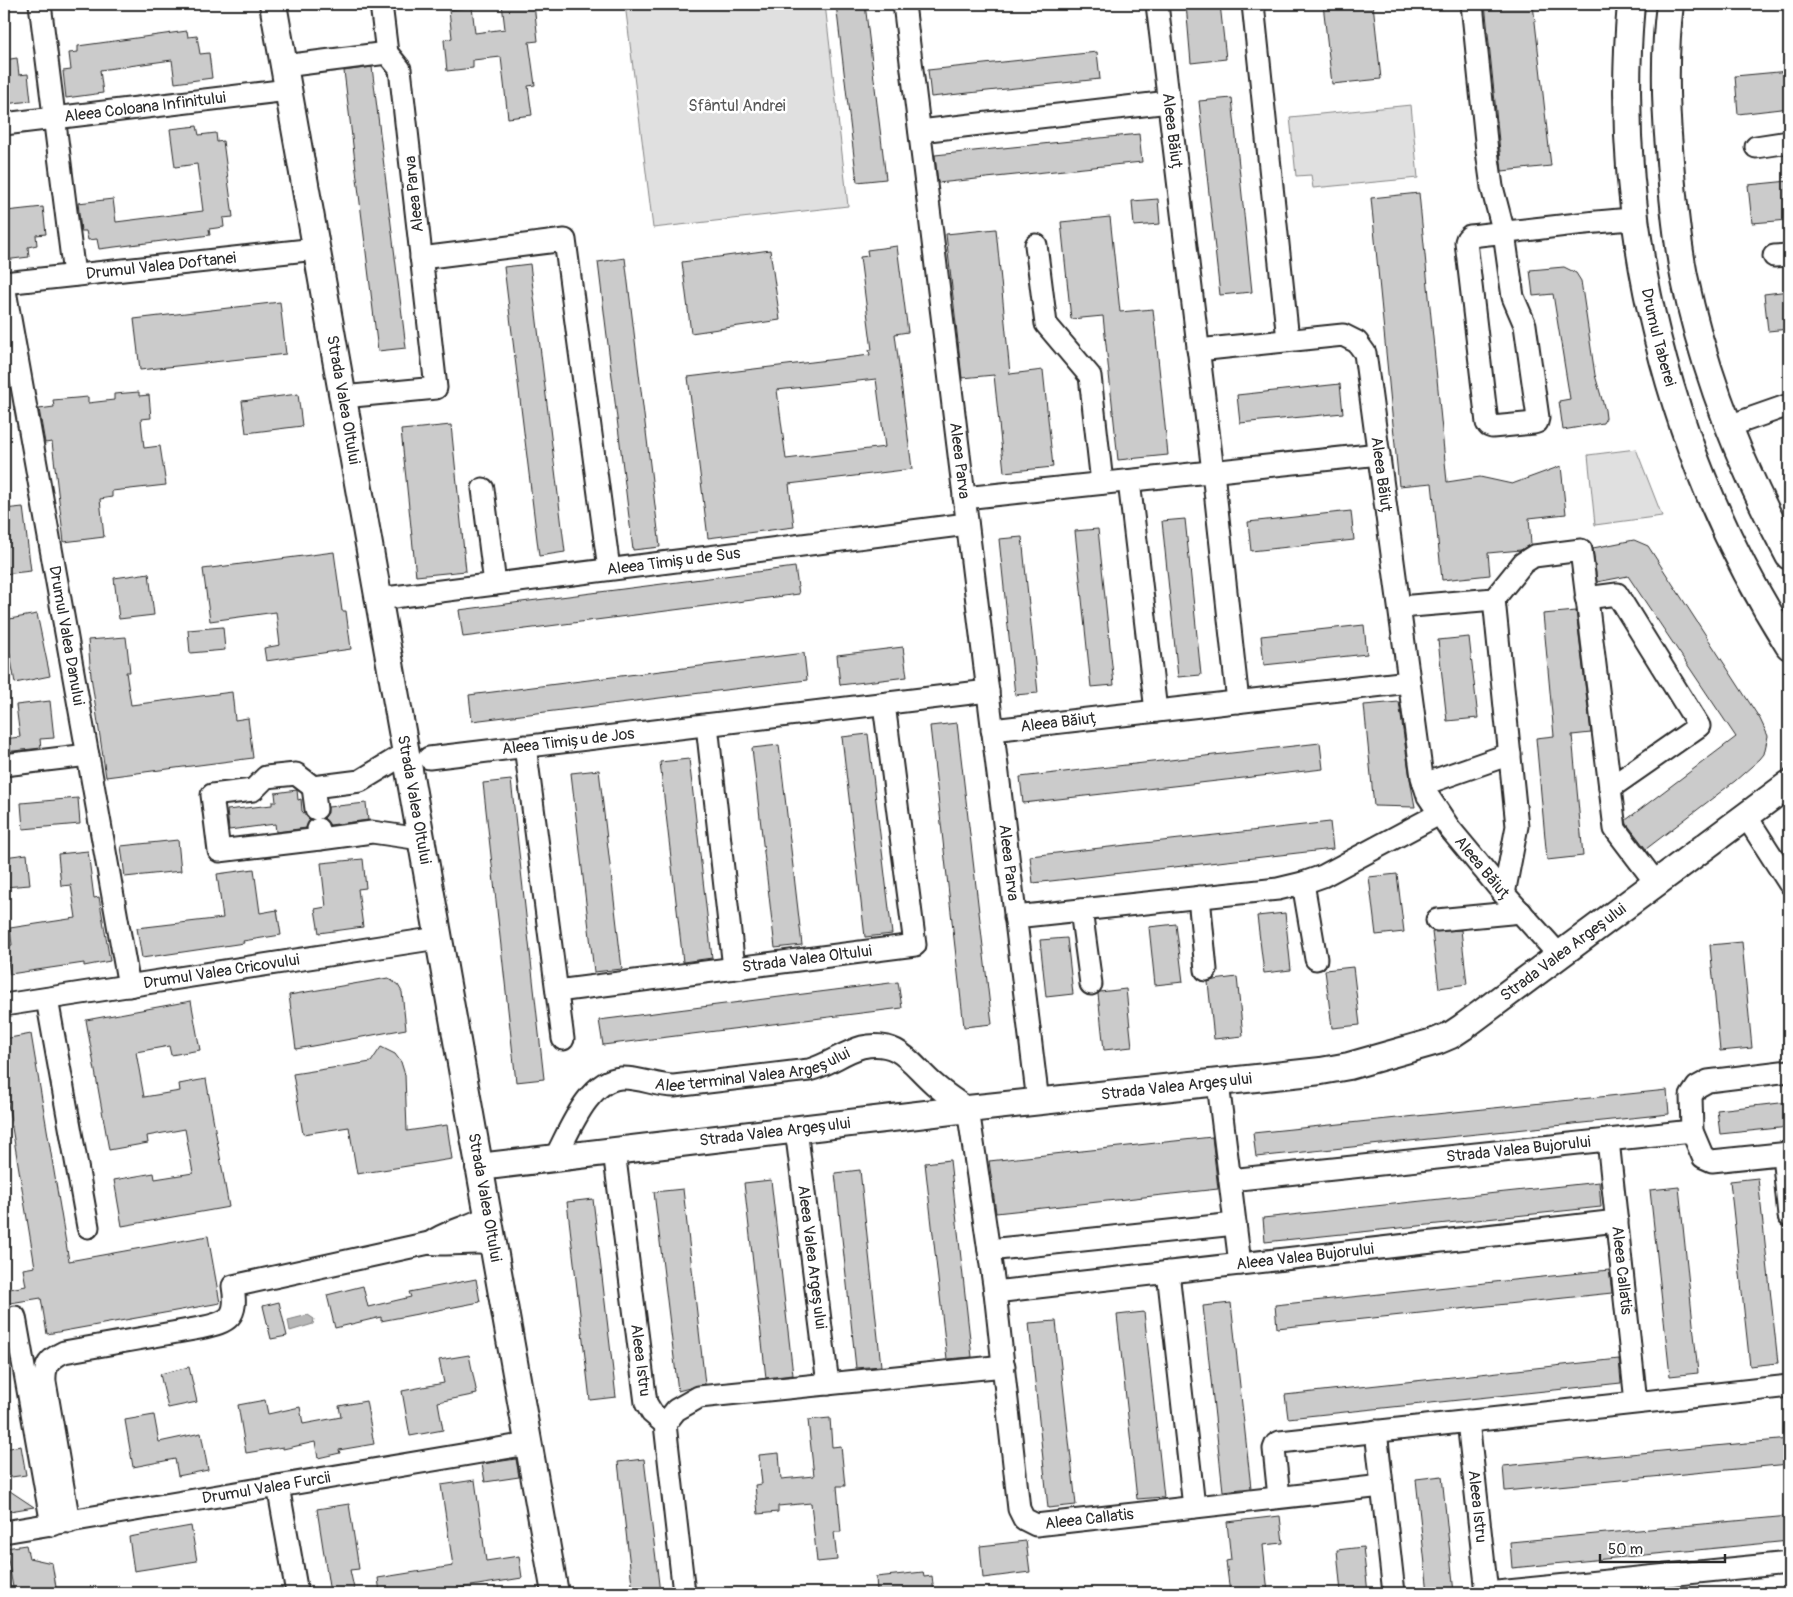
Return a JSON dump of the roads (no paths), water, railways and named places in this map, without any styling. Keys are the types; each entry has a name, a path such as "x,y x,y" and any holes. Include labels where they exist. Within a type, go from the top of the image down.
{"main road":[{"name":"Strada Valea Oltului","path":"273,4 378,599 417,755 421,839 555,1593"},
{"name":"Drumul Taberei","path":"1631,4 1627,88 1635,219 1645,286 1659,348 1687,436 1723,525 1762,603 1789,646"},
{"path":"1670,4 1665,85 1670,172 1684,276 1698,330 1729,426 1789,556"},
{"name":"Strada Valea Argeșului","path":"479,1167 968,1109 1335,1069 1437,1041 1463,1027 1789,784"}],"street":[{"path":"40,4 74,275"},
{"name":"Aleea Parva","path":"342,397 436,388 400,70 387,53 381,4"},
{"name":"Aleea Parva","path":"904,4 1038,1102"},
{"name":"Aleea Băiuț","path":"1157,4 1213,472 1238,702"},
{"path":"1253,4 1288,340"},
{"path":"1472,4 1492,187 1504,233 1513,297 1525,326 1538,418 1537,422 1534,423 1489,426 1487,423 1467,239 1470,236 1504,233 1604,221 1635,219"},
{"name":"Aleea Coloana Infinitului","path":"4,124 286,78 387,53"},
{"path":"920,131 1169,102"},
{"path":"1756,147 1789,142"},
{"path":"421,258 565,240 609,569"},
{"path":"1036,245 1046,324 1090,376 1102,484"},
{"name":"Drumul Valea Doftanei","path":"4,284 316,248"},
{"name":"Drumul Valea Danului","path":"4,284 129,986"},
{"name":"Aleea Băiuț","path":"1198,350 1343,335 1357,342 1365,353 1424,784 1428,796 1439,814 1504,894 1560,956"},
{"path":"1729,426 1789,405"},
{"path":"964,498 1378,454"},
{"path":"1129,481 1156,711"},
{"path":"483,489 496,584"},
{"name":"Aleea Timișu de Sus","path":"378,599 967,524"},
{"path":"1504,894 1517,826 1494,600 1523,563 1534,556 1581,550 1615,829 1656,883"},
{"path":"1586,598 1616,594 1699,726 1610,788"},
{"path":"1400,607 1494,600"},
{"name":"Aleea Băiuț","path":"992,730 1409,682"},
{"name":"Aleea Timișu de Jos","path":"417,755 525,746 988,691"},
{"name":"Strada Valea Oltului","path":"557,991 915,945 884,704"},
{"path":"707,725 734,968"},
{"path":"525,746 563,1039"},
{"path":"1424,784 1510,754"},
{"path":"4,765 88,755"},
{"path":"417,755 360,781 313,787 296,774 266,777 253,790 212,795 219,851 318,826 421,839"},
{"path":"313,787 318,826"},
{"name":"Aleea Parva","path":"1015,917 1278,889 1303,883 1323,876 1439,814"},
{"path":"1746,816 1789,883"},
{"path":"1303,883 1316,959"},
{"path":"1199,897 1206,970"},
{"path":"1081,910 1091,984"},
{"path":"1437,920 1521,912"},
{"name":"Drumul Valea Cricovului","path":"4,1005 438,938"},
{"path":"47,999 88,1227"},
{"name":"Alee terminal Valea Argeșului","path":"555,1158 591,1093 610,1080 631,1079 674,1086 809,1070 862,1048 877,1046 902,1052 933,1083 968,1109"},
{"path":"1789,1070 1708,1081 1697,1087 1691,1096 1692,1130 1703,1156 1712,1161 1786,1153 1789,1216"},
{"path":"1218,1083 1240,1264"},
{"name":"Aleea Callatis","path":"968,1109 995,1292 1019,1509 1024,1519 1036,1525 1382,1486"},
{"name":"Aleea Valea Argeșului","path":"796,1129 828,1384"},
{"name":"Strada Valea Bujorului","path":"1230,1180 1692,1130"},
{"name":"Aleea Callatis","path":"1608,1140 1636,1402"},
{"name":"Aleea Istru","path":"614,1151 646,1403 652,1413 665,1424"},
{"path":"429,1243 439,1236 477,1223 488,1216"},
{"name":"Aleea Valea Bujorului","path":"995,1292 1617,1221"},
{"path":"989,1250 1235,1224"},
{"path":"60,1524 45,1382 47,1364 53,1357 64,1352 221,1323 234,1312 233,1286 429,1243 447,1245 481,1242 493,1244"},
{"path":"1168,1272 1194,1507"},
{"path":"15,1317 60,1524"},
{"path":"684,1593 665,1424 676,1410 699,1397 1004,1366"},
{"path":"1279,1497 1274,1449 1276,1444 1280,1442 1789,1386"},
{"name":"Aleea Istru","path":"1468,1421 1487,1593 1789,1563"},
{"path":"1376,1431 1394,1593"},
{"name":"Drumul Valea Furcii","path":"4,1532 528,1444"},
{"path":"278,1486 297,1593"}],"park label":[{"name":"Sfântul Andrei","path":"737,106"}]}
